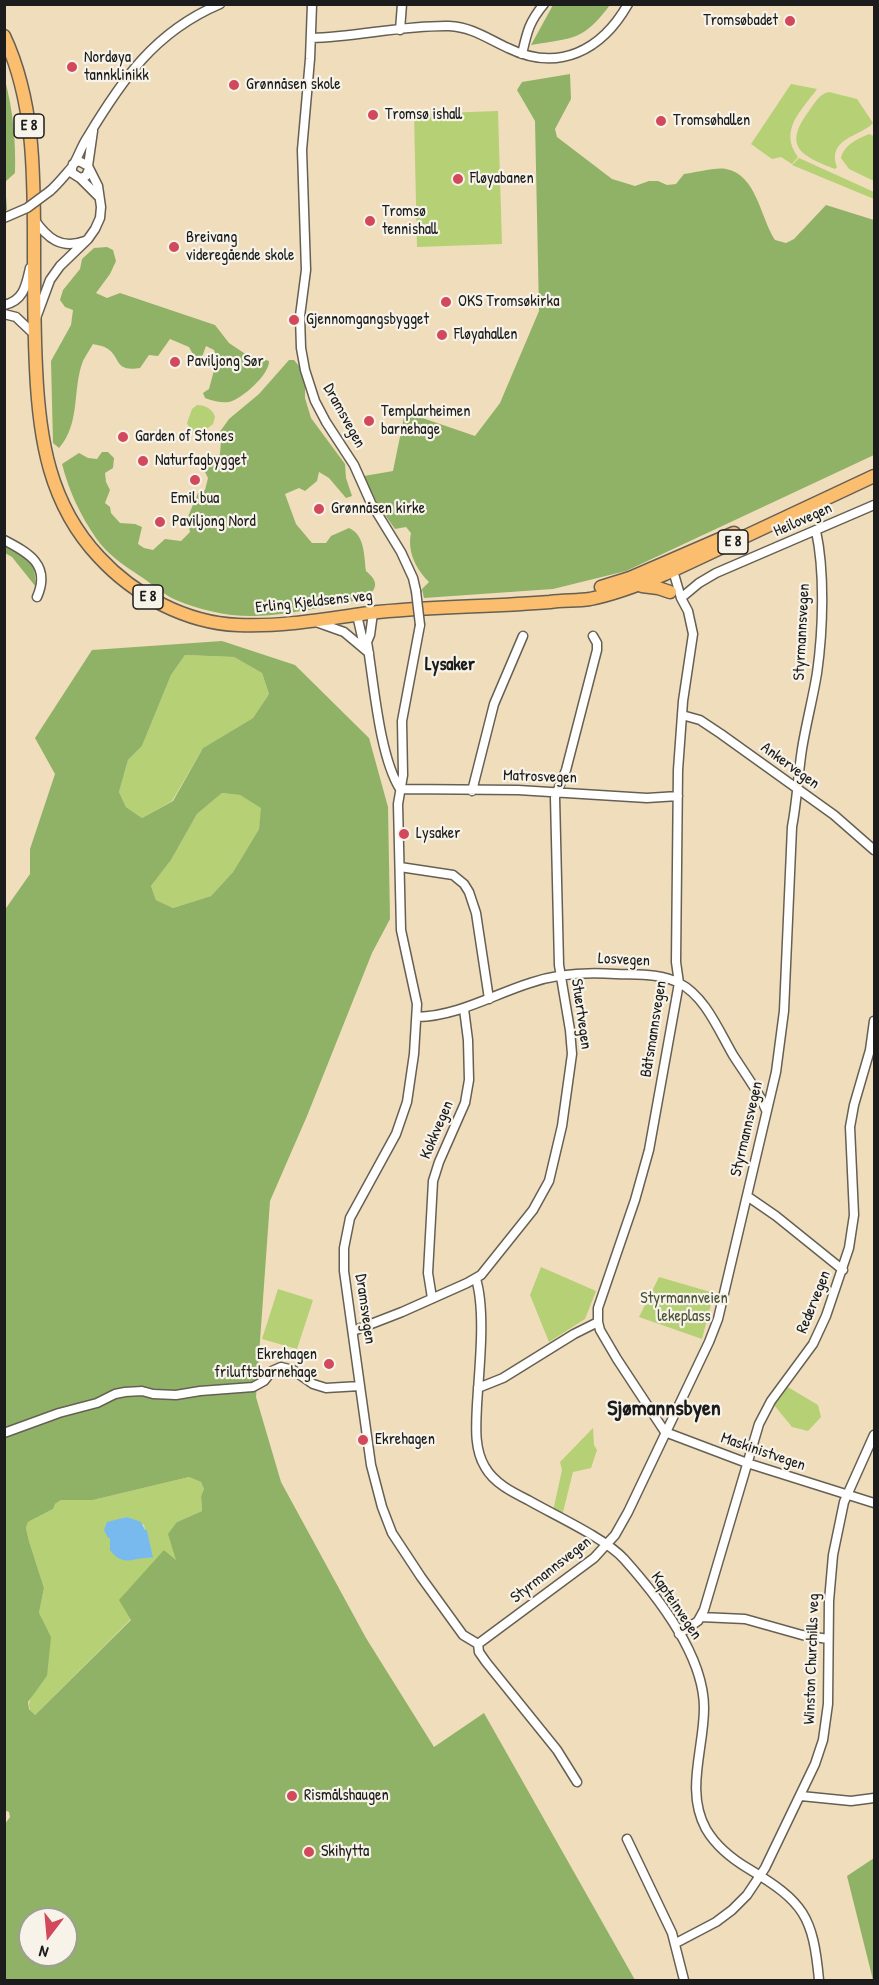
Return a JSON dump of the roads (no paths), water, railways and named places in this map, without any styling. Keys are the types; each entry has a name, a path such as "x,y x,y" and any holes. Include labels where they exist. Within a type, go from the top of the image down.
{"highway":[{"name":"Erling Kjeldsens veg","path":"4,36 17,68 28,111 34,219 34,321 42,439 48,465 66,512 79,534 107,567 141,593 164,606 212,621 260,626 407,609 509,605 590,598 638,585 874,476"},
{"name":"Erling Kjeldsens veg","path":"552,601 667,570"},
{"name":"E 8","path":"638,585 658,588 676,595"}],"street":[{"path":"4,218 27,208 52,189 72,165 111,99 146,54 189,20 220,4"},
{"name":"Dramsvegen","path":"312,4 302,150 306,270 300,316 301,348 315,401 354,465 371,503 399,547 413,578 420,626 402,721 404,760 398,804 401,930 416,996 417,1017 409,1089 404,1112 391,1146 354,1208 345,1236 344,1271 373,1474 378,1496 392,1533 400,1547 463,1635 478,1644 479,1652 486,1662 557,1750 577,1782"},
{"path":"400,30 402,4"},
{"path":"522,54 528,28 544,4"},
{"path":"311,38 333,38 450,26 469,29 522,54 557,58 586,49 612,30 628,4"},
{"path":"52,189 86,176 93,129"},
{"path":"34,321 50,280 60,266 88,239 100,218 98,186 88,168 79,161 72,165"},
{"path":"72,165 72,173 99,197"},
{"path":"34,219 45,234 56,242 72,244 88,239"},
{"path":"4,305 14,302 22,295 27,283 34,246"},
{"path":"4,314 16,317 35,335"},
{"name":"Heilovegen","path":"676,595 716,573 874,505"},
{"name":"Styrmannsvegen","path":"478,1644 580,1570 615,1535 628,1512 718,1319 776,1072 782,1036 792,834 798,801 797,777 819,656 821,587 816,531"},
{"path":"4,540 26,551 36,560 41,581 37,597"},
{"name":"Båtsmannsvegen","path":"598,1322 598,1308 635,1200 649,1150 679,983 676,940 678,796 682,715 693,634 688,611 666,584 667,570"},
{"name":"Dramsvegen","path":"373,613 367,642 382,737 395,781 400,789"},
{"name":"Dramsvegen","path":"357,615 362,637 367,642"},
{"path":"312,621 344,632 369,653"},
{"path":"472,791 494,704 523,636"},
{"name":"Stuertvegen","path":"352,1331 372,1325 476,1279 487,1269 533,1210 546,1188 552,1170 567,1096 572,1054 560,975 555,797 566,770 597,650 597,643 593,636"},
{"name":"Ankervegen","path":"682,715 700,720 711,727 834,816 874,850"},
{"name":"Matrosvegen","path":"400,789 557,792 647,798 678,796"},
{"path":"400,867 453,875 464,884 472,898 476,913 489,999"},
{"name":"Losvegen","path":"417,1017 443,1015 464,1009 530,983 560,975 582,973 647,975 668,979 679,983 693,993 706,1009 766,1110"},
{"name":"Kokkvegen","path":"432,1298 428,1273 433,1181 465,1103 469,1080 469,1052 464,1009"},
{"name":"Redervegen","path":"701,1617 765,1411 813,1344 843,1270 853,1226 850,1126 870,1050 874,1021"},
{"path":"747,1197 776,1216 843,1270"},
{"name":"Kapteinvegen","path":"476,1279 480,1305 476,1435 481,1461 486,1470 499,1483 607,1545 623,1558 679,1634 699,1675 704,1696 696,1792 703,1822 712,1838 723,1850 790,1897 804,1914 813,1940 819,1980"},
{"path":"478,1388 503,1378 574,1334 598,1322 600,1330 617,1359 665,1432"},
{"path":"4,1433 125,1392 142,1391 176,1395 200,1390 253,1387 264,1381 272,1371 281,1367 289,1368 313,1384 326,1388 360,1386"},
{"name":"Maskinistvegen","path":"665,1432 747,1463 874,1503"},
{"name":"Winston Churchills veg","path":"676,1943 716,1922 747,1896 761,1876 818,1758 824,1734 829,1692 828,1639 831,1569 846,1495 874,1435"},
{"path":"679,1634 701,1617 745,1619 802,1635 828,1639"},
{"path":"801,1796 851,1802 874,1798"},
{"path":"627,1839 676,1943 684,1980"}],"water":[{"path":"127,1517 141,1522 147,1530 153,1558 125,1560 115,1556 110,1550 110,1538 104,1530 107,1522"}],"place":[{"name":"Tromsøbadet","path":"790,21"},
{"name":"Nordøya tannklinikk","path":"72,67"},
{"name":"Grønnåsen skole","path":"234,85"},
{"name":"Tromsø ishall","path":"373,115"},
{"name":"Tromsøhallen","path":"661,121"},
{"name":"Fløyabanen","path":"458,179"},
{"name":"Tromsø tennishall","path":"370,221"},
{"name":"Breivang videregående skole","path":"174,247"},
{"name":"OKS Tromsøkirka","path":"446,302"},
{"name":"Gjennomgangsbygget","path":"294,320"},
{"name":"Fløyahallen","path":"442,335"},
{"name":"Paviljong Sør","path":"175,362"},
{"name":"Templarheimen barnehage","path":"369,421"},
{"name":"Garden of Stones","path":"123,437"},
{"name":"Naturfagbygget","path":"143,461"},
{"name":"Emil bua","path":"195,480"},
{"name":"Grønnåsen kirke","path":"319,509"},
{"name":"Paviljong Nord","path":"160,522"},
{"name":"Lysaker","path":"404,834"},
{"name":"Ekrehagen friluftsbarnehage","path":"329,1364"},
{"name":"Ekrehagen","path":"363,1440"},
{"name":"Rismålshaugen","path":"292,1796"},
{"name":"Skihytta","path":"309,1852"}],"district":[{"name":"Lysaker","path":"450,665"},
{"name":"Sjømannsbyen","path":"664,1409"}],"park label":[{"name":"Styrmannveien lekeplass","path":"684,1308"}]}
